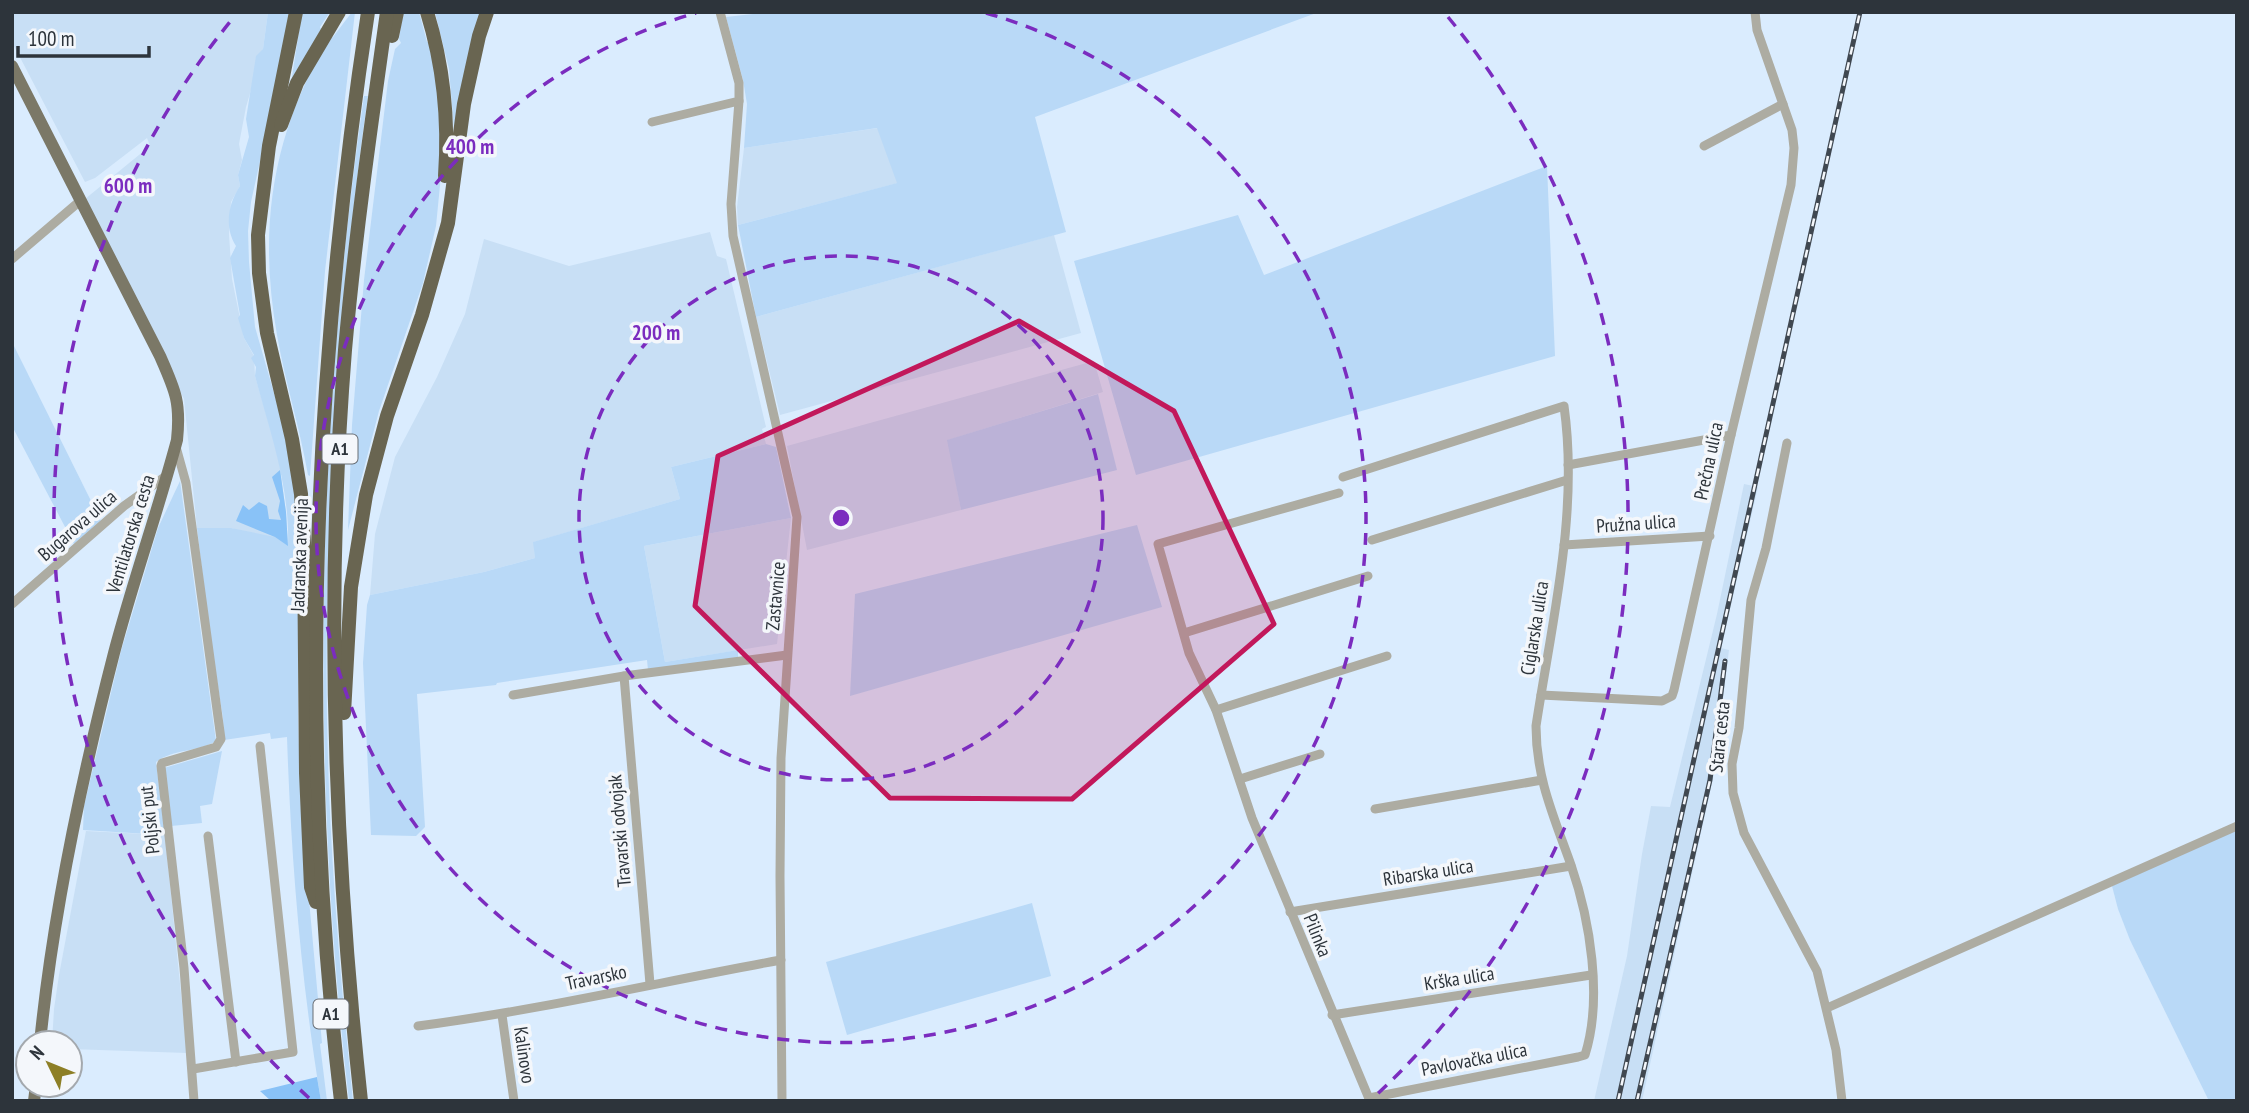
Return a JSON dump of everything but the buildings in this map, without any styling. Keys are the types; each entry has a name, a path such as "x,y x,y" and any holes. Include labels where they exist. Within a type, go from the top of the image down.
{"highway":[{"path":"296,12 261,200 259,273 267,333 292,439 301,494 308,838 311,887 323,927"},
{"path":"261,200 275,141 289,102 328,28 340,12"},
{"path":"358,83 355,47 360,12"},
{"name":"Jadranska avenija","path":"341,1101 323,927 319,844 316,664 321,467 326,370 339,222 369,12"},
{"name":"Jadranska avenija","path":"360,1101 346,964 339,819 335,605 345,364 361,188 387,12"},
{"path":"377,80 392,40 397,12"},
{"path":"426,12 443,76 446,108 447,146 441,243"},
{"path":"339,819 351,587 366,495 387,416 422,315 447,223 470,70 487,12"}],"main road":[{"name":"Ventilatorska cesta","path":"12,66 129,293 174,387 180,413 176,445 115,651 72,830 42,1029"}],"street":[{"name":"Zastavnice","path":"720,12 739,83 731,204 733,236 797,517 781,771 782,1101"},
{"name":"Prečna ulica","path":"1541,695 1662,701 1672,696 1791,186 1794,148 1792,130 1757,30 1755,12"},
{"path":"652,122 739,101"},
{"path":"1704,146 1783,104"},
{"path":"12,259 80,201"},
{"name":"Ciglarska ulica","path":"1343,477 1564,406 1568,465 1564,545 1536,726 1536,751 1542,780 1587,920 1593,1011 1585,1055"},
{"path":"1568,465 1731,435"},
{"name":"Stara cesta","path":"1787,443 1766,548 1751,600 1732,780 1736,811 1744,833 1817,971 1836,1051 1842,1101"},
{"name":"Poljski put","path":"176,445 186,483 221,739 216,747 162,763 161,766 193,1069 194,1101"},
{"name":"Bugarova ulica","path":"12,604 124,506 167,475"},
{"path":"1372,540 1567,480"},
{"name":"Pilinka","path":"1339,493 1157,544 1196,670 1216,710 1252,818 1369,1099"},
{"name":"Pružna ulica","path":"1564,545 1710,536"},
{"path":"1184,633 1368,576"},
{"path":"513,695 624,676 787,655"},
{"path":"1216,710 1387,656"},
{"name":"Travarski odvojak","path":"624,676 650,984"},
{"path":"193,1069 293,1052 260,747"},
{"path":"1240,779 1320,754"},
{"path":"1375,809 1542,780"},
{"path":"1827,1008 2237,826"},
{"path":"208,836 236,1062"},
{"name":"Ribarska ulica","path":"1290,912 1571,866"},
{"name":"Travarsko","path":"418,1026 502,1015 781,960"},
{"name":"Krška ulica","path":"1332,1015 1591,975"},
{"name":"Kalinovo","path":"502,1015 514,1101"},
{"name":"Pavlovačka ulica","path":"1369,1099 1585,1055"}],"highlighted area":[{"path":"1019,321 1174,411 1274,624 1072,799 890,798 695,606 718,456"}],"shaded area":[{"path":"12,12 268,12 263,49 246,107 239,144 242,160 238,175 240,186 231,202 229,234 232,279 244,338 254,356 255,376 278,454 288,546 231,528 197,528 184,399 85,199 150,146 147,138 95,178 85,182 12,42"},
{"path":"268,12 289,12 275,93 251,202 249,262 255,327 284,428 298,515 301,811 327,1101 321,1101 303,965 294,874 287,737 271,739 270,733 224,740 197,528 231,528 275,537 288,545 282,481 255,376 256,367 251,358 254,355 244,338 238,318 240,315 230,258 236,246 230,231 229,216 240,186 238,175 249,137 246,119 256,56 263,49"},
{"path":"302,12 330,12 291,83"},
{"path":"352,12 355,12 325,271 310,476 277,335 271,295 270,219 274,182 294,110 329,39"},
{"path":"403,12 419,12 429,42 439,92 442,165 436,226 423,283 379,411 348,530 352,425 364,280 388,81 395,49 401,43 399,39"},
{"path":"435,12 481,12 454,129 449,69"},
{"path":"772,12 1319,12 1035,117 1066,232 756,317 738,225 897,183 877,128 744,148 747,104 726,17"},
{"path":"364,96 368,96 353,216 343,337 329,561 327,647 332,842 353,1101 349,1101 336,976 328,850 324,598 336,346"},
{"path":"878,128 898,183 738,225 737,207 744,148"},
{"path":"1547,166 1555,356 1136,475 1074,261 1238,215 1264,275"},
{"path":"710,232 717,256 726,259 766,427 762,429 766,444 671,467 680,499 534,542 535,558 484,572 370,595 375,534 395,457 437,377 465,314 484,239 569,266"},
{"path":"1054,235 1081,333 780,415 756,317"},
{"path":"12,342 101,521 74,544 12,426"},
{"path":"1094,361 1103,392 948,440 961,510 807,550 787,446"},
{"path":"1098,394 1117,470 961,510 947,440"},
{"path":"766,444 776,447 791,518 644,546 665,662 738,650 738,658 648,670 647,660 496,685 417,694 425,827 416,836 371,835 363,663 370,595 484,572 535,558 533,542 680,499 671,467"},
{"path":"280,470 288,546 275,537 236,521 243,505 249,510 259,502 267,506 269,519 281,520 278,511 280,501 272,477"},
{"path":"180,481 216,741 156,762 165,835 83,830 84,806 121,651 158,528"},
{"path":"1744,484 1758,487 1721,648 1729,650 1713,778 1642,1101 1594,1101 1627,956 1651,806 1670,807 1717,614"},
{"path":"791,518 777,644 665,662 644,546"},
{"path":"1137,525 1162,607 850,696 855,594"},
{"path":"222,751 212,804 200,806 202,823 171,826 164,768"},
{"path":"2237,829 2237,1101 2209,1101 2130,940 2112,886"},
{"path":"86,831 165,835 187,1053 84,1049 84,1029 53,1029 59,975"},
{"path":"1032,903 1051,976 847,1035 826,962"},
{"path":"317,1077 321,1101 271,1101 260,1091"}],"railway":[{"path":"1618,1101 1860,12"},
{"path":"1637,1101 1710,780 1725,661"}]}
